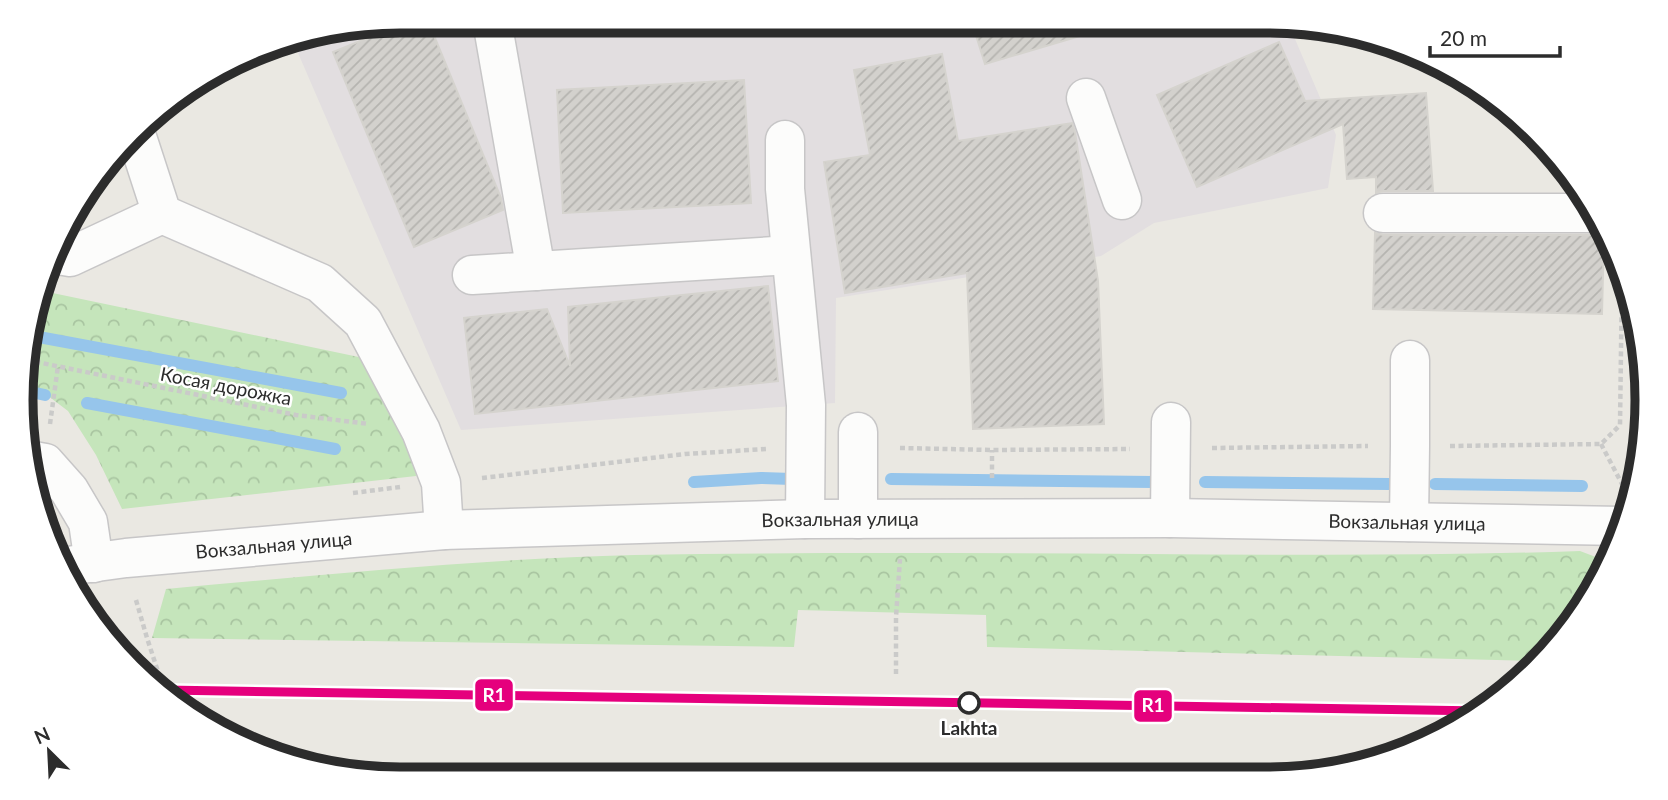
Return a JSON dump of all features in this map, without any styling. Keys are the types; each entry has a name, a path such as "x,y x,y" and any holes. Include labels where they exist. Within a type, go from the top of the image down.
{"street":[{"path":"494,33 536,271"},
{"path":"1086,98 1122,200"},
{"path":"785,140 785,189 806,405 805,519"},
{"path":"139,143 162,214 320,283 363,321 421,431 440,483 444,530"},
{"path":"1383,214 1583,212"},
{"path":"63,256 70,257 162,214"},
{"path":"472,275 792,254"},
{"path":"1409,522 1410,360"},
{"path":"1170,436 1170,518"},
{"path":"858,439 858,519"},
{"path":"39,464 69,490 88,522 93,563"},
{"name":"Вокзальная улица","path":"93,563 444,530 805,519 1170,518 1612,526"}],"path":[{"path":"858,439 992,450 1170,436 1410,446 1601,444 1620,425 1622,304"},
{"name":"Косая дорожка","path":"35,362 296,415 421,431"},
{"path":"37,456 58,366"},
{"path":"1601,444 1623,485"},
{"path":"345,494 685,454 806,446"},
{"path":"992,450 992,465"},
{"path":"896,674 896,617 902,518"},
{"path":"93,563 147,639 160,677"}],"shaded area":[{"path":"400,33 1292,34 1336,135 1328,188 1154,223 1101,256 836,298 835,403 461,430 296,49 352,36"}],"green space":[{"path":"50,292 373,360 414,447 416,476 122,509 96,455 68,411 35,386 36,352"},
{"path":"1580,551 1599,558 1573,604 1544,642 1525,661 987,647 986,615 798,610 794,647 152,638 166,589 517,560 762,553 1471,554"}],"building":[{"path":"433,33 501,198 503,210 414,247 333,52 377,34"},
{"path":"975,33 1090,33 985,64"},
{"path":"1279,42 1305,101 1426,93 1433,191 1376,193 1376,177 1347,179 1343,124 1197,187 1157,95"},
{"path":"942,54 958,141 1072,123 1098,281 1104,424 973,429 967,273 845,293 824,162 870,155 854,70"},
{"path":"744,80 751,203 563,213 557,90"},
{"path":"1375,233 1595,233 1604,252 1602,314 1373,309"},
{"path":"768,286 778,381 475,414 464,318 547,309 570,366 568,307"}],"waterway":[{"path":"39,337 341,393"},
{"path":"33,393 45,395"},
{"path":"87,403 335,449"},
{"path":"694,482 792,479"},
{"path":"891,479 1153,482"},
{"path":"1205,482 1389,484"},
{"path":"1435,484 1582,486"}],"transit line":[{"name":"R1","path":"176,690 1463,711"}],"place":[{"name":"Lakhta","path":"969,703"}]}
